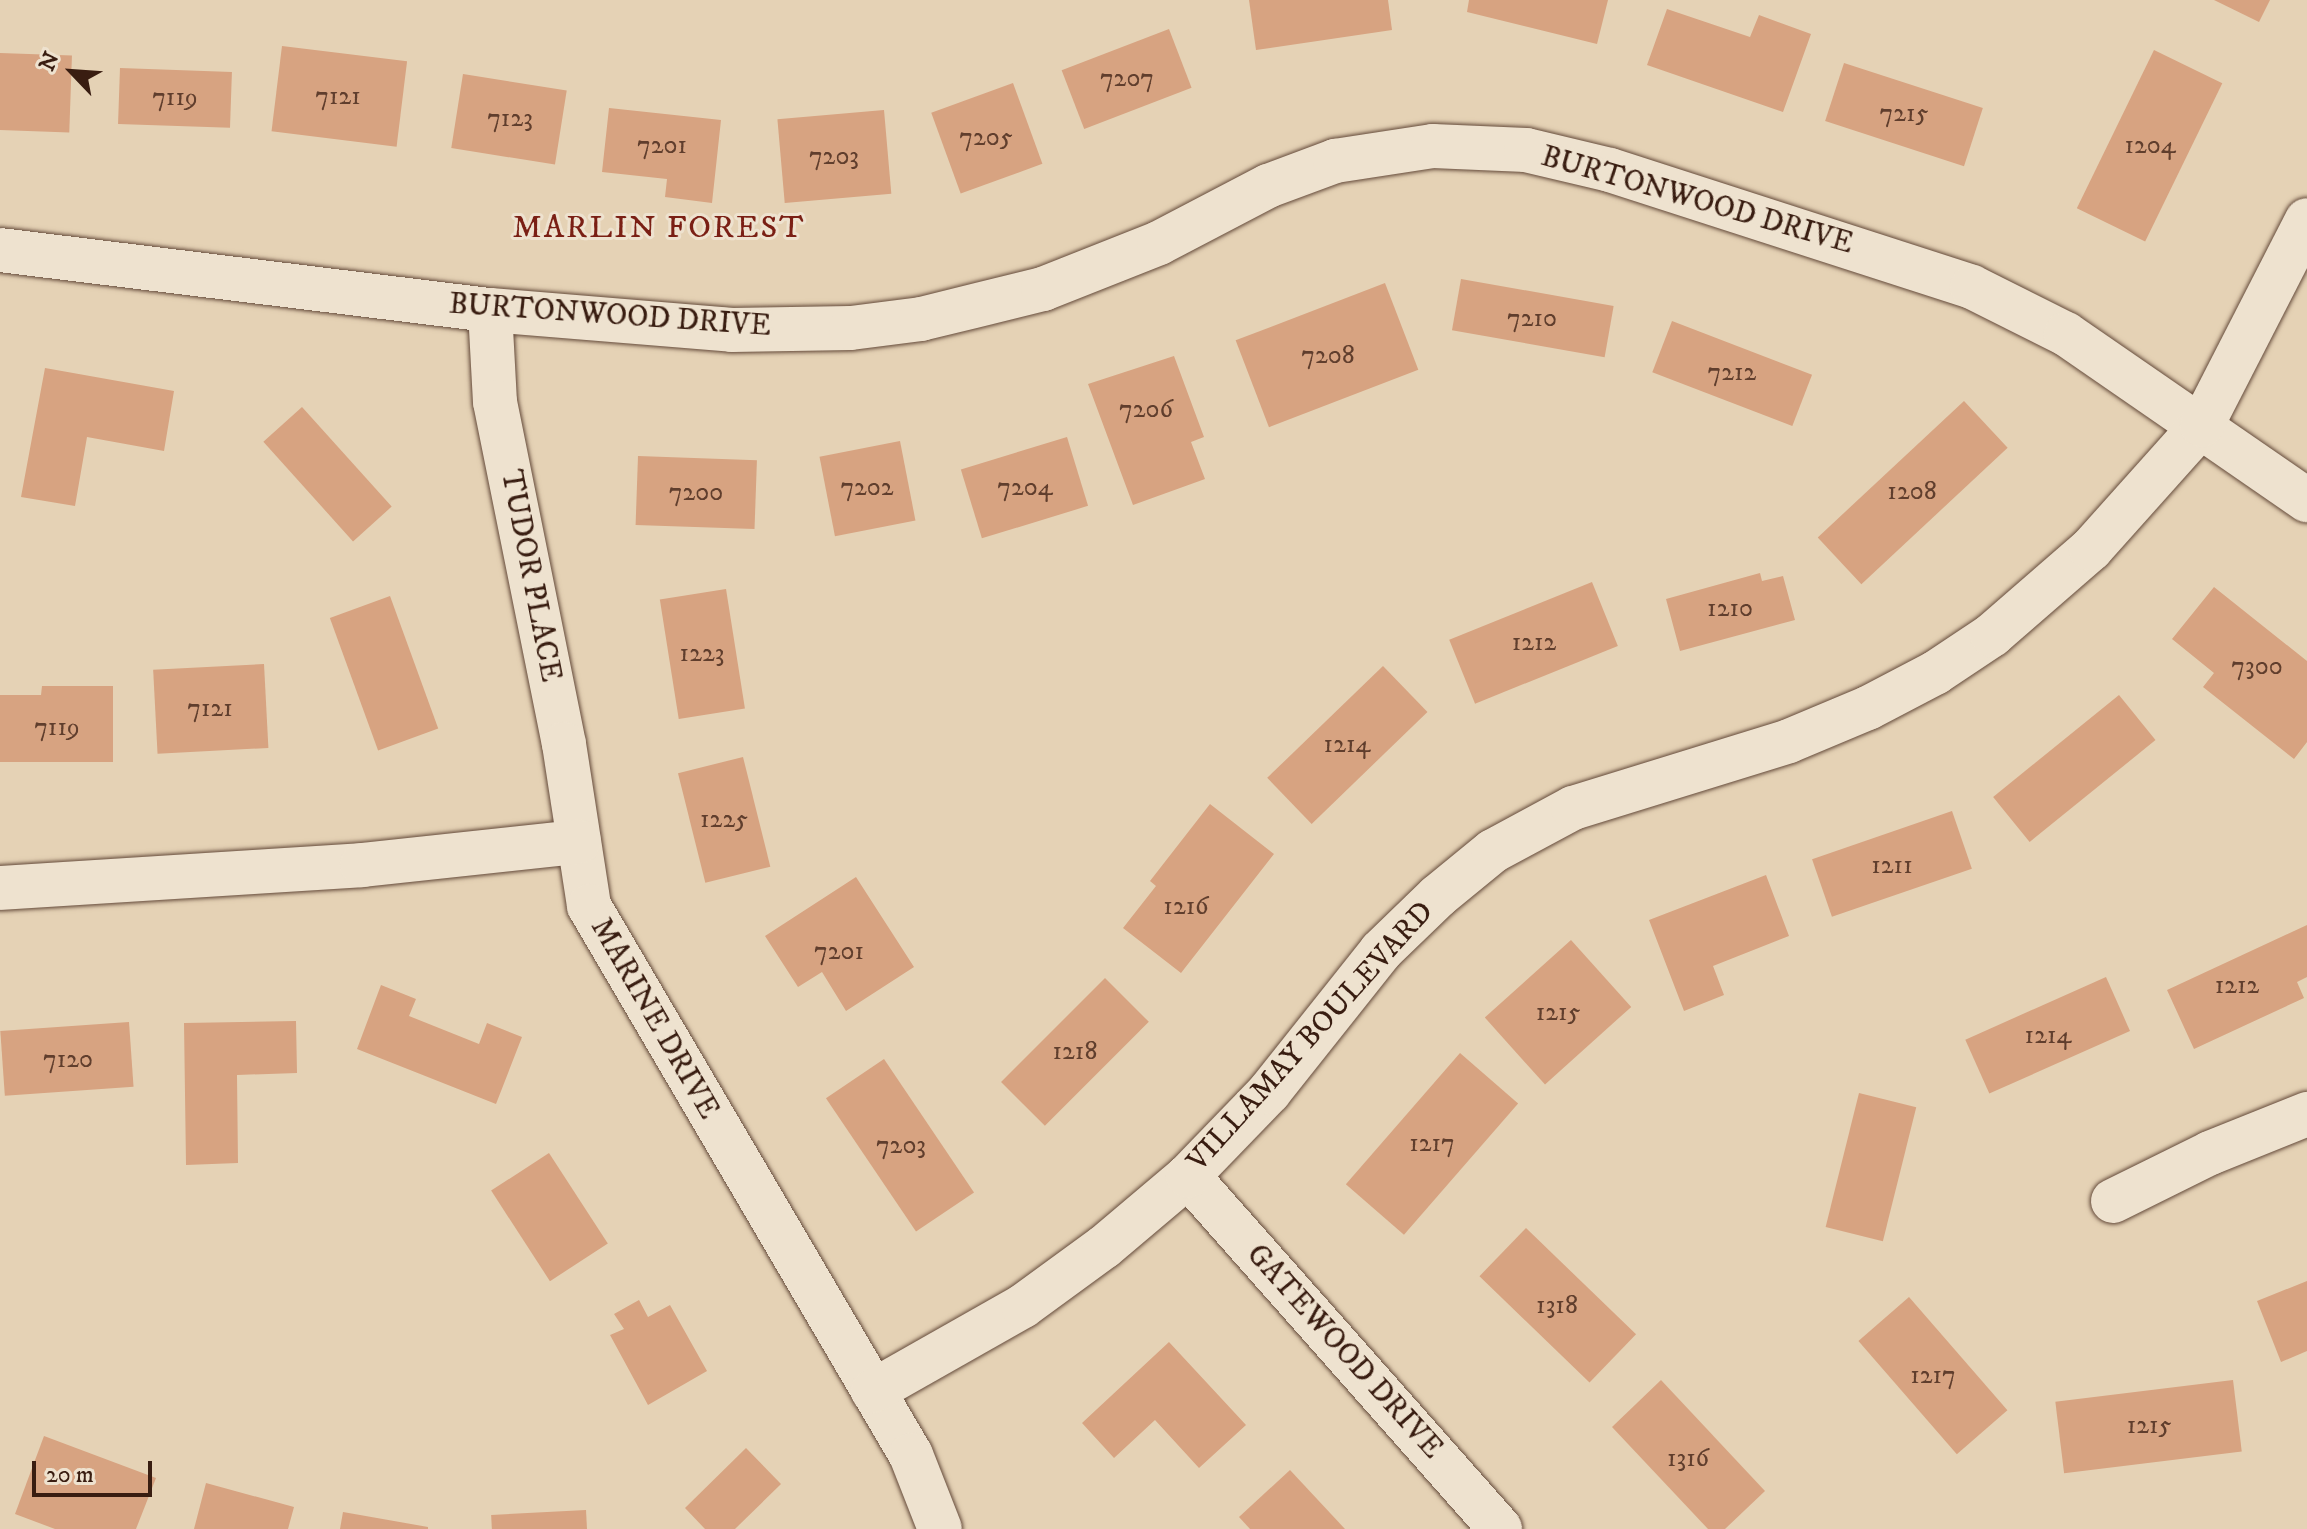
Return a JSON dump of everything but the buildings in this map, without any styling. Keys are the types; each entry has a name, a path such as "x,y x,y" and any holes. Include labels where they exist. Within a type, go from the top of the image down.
{"street":[{"name":"BURTONWOOD DRIVE","path":"0,250 490,310 732,330 851,328 921,319 1043,289 1159,243 1268,186 1335,161 1390,150 1483,146 1526,150 1610,170 1972,287 2066,334 2307,500"},
{"name":"VILLAMAY BOULEVARD","path":"873,1391 1023,1306 1104,1247 1188,1176 1269,1092 1381,951 1438,896 1493,851 1573,808 1789,741 1868,708 1935,673 1992,635 2091,549 2202,425 2307,220"},
{"name":"TUDOR PLACE","path":"490,310 495,402 564,744 579,842"},
{"path":"0,888 362,865 579,842"},
{"name":"MARINE DRIVE","path":"579,842 589,906 598,925 911,1455 940,1529"},
{"path":"2113,1201 2210,1153 2307,1114"},
{"name":"GATEWOOD DRIVE","path":"1188,1176 1500,1529"}],"district":[{"name":"MARLIN FOREST","path":"659,228"}]}
